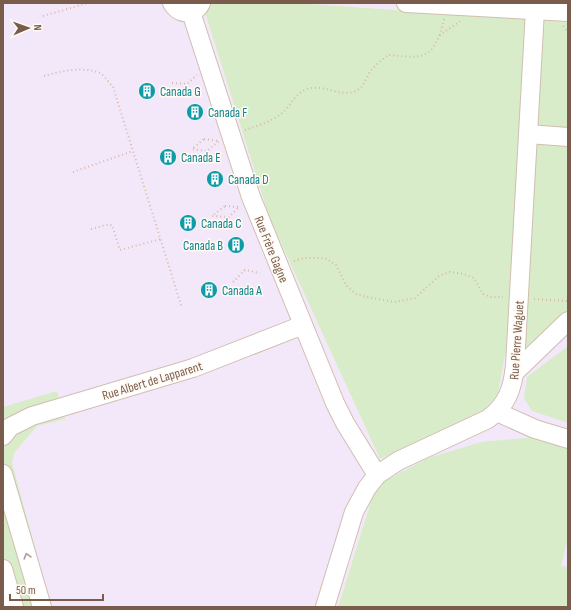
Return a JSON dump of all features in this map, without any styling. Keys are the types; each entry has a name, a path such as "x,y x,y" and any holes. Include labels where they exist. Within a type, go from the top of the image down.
{"street":[{"name":"Rue Frère Gagne","path":"172,3 179,11 185,13 196,8 249,190 340,413 377,475"},
{"path":"406,3 568,12"},
{"name":"Rue Pierre Waguet","path":"325,607 354,512 367,488 377,475 398,461 478,424 497,412 510,392 514,373 536,10"},
{"path":"528,134 568,137"},
{"path":"514,373 568,321"},
{"name":"Rue Albert de Lapparent","path":"3,433 16,423 32,416 194,368 303,325"},
{"path":"497,412 535,429 568,439"},
{"path":"3,474 42,607"},
{"path":"3,569 14,607"}],"path":[{"path":"43,16 88,3"},
{"path":"244,131 269,121 281,114 296,96 305,90 315,87 345,94 356,91 363,86 371,70 388,55 408,57 419,56 430,51 440,35"},
{"path":"44,76 60,72 88,70 101,74 113,87 182,308"},
{"path":"172,83 188,84 201,74"},
{"path":"204,139 219,141 207,151 192,149 204,139"},
{"path":"73,172 133,151"},
{"path":"225,206 239,207 229,217 212,216 225,206"},
{"path":"91,229 106,224 112,225 120,250 161,239"},
{"path":"293,261 304,258 325,258 336,265 346,285 356,294 395,302 415,298 439,276 450,272 464,274 474,278 483,294 491,297 568,301"},
{"path":"233,282 245,270 260,273"}],"shaded area":[{"path":"3,3 202,3 269,217 380,459 496,405 505,355 568,331 568,571 373,495 338,607 51,607 12,462 15,452 37,426 65,418 57,392 3,407"},
{"path":"568,3 568,22 311,4"}],"green space":[{"path":"202,3 311,3 568,22 568,331 505,355 496,405 380,459 269,217"},
{"path":"568,346 568,423 532,411 524,398 527,377"},
{"path":"57,391 65,419 37,426 15,452 12,462 51,607 3,607 3,407"},
{"path":"536,437 568,447 568,539 561,566 568,567 568,607 338,607 373,495 385,481 428,458 481,442"}],"place":[{"name":"Canada G","path":"147,91"},
{"name":"Canada F","path":"195,112"},
{"name":"Canada E","path":"168,157"},
{"name":"Canada D","path":"215,179"},
{"name":"Canada C","path":"188,223"},
{"name":"Canada B","path":"236,245"},
{"name":"Canada A","path":"209,290"}]}
